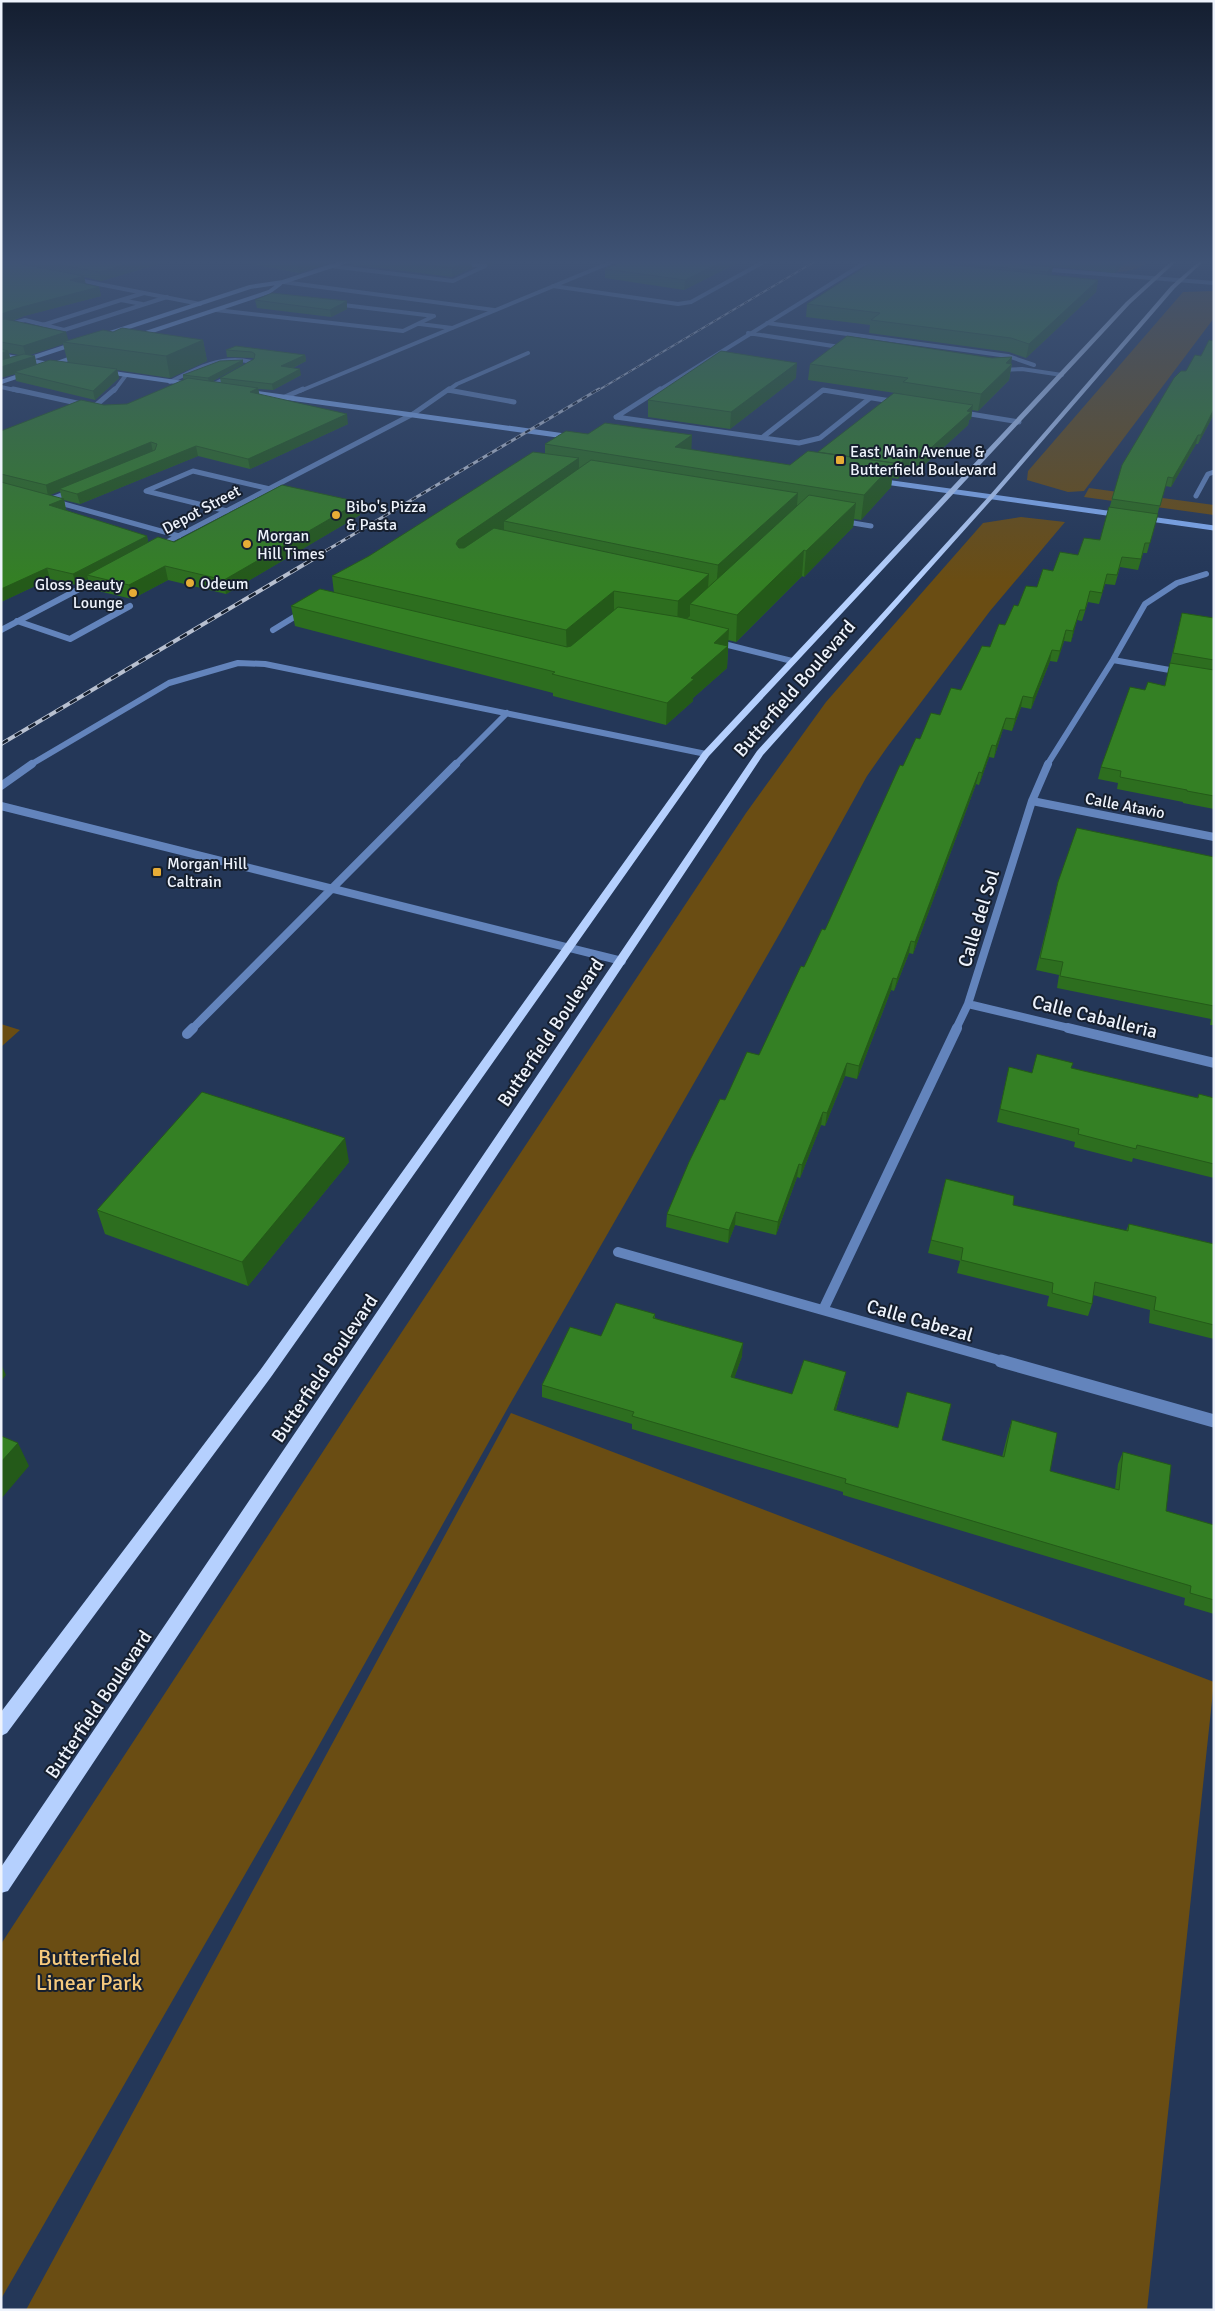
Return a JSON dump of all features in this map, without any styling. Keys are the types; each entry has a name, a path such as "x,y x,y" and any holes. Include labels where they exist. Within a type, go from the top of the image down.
{"main road":[{"path":"1,382 46,367"},
{"name":"Butterfield Boulevard","path":"1,1727 266,1373 570,948 706,754 792,660 1070,367"},
{"name":"Butterfield Boulevard","path":"1,1884 760,753 992,496 1104,367"},
{"path":"97,371 196,385"},
{"path":"203,386 219,388"},
{"path":"238,390 576,437"},
{"path":"874,481 1126,516"},
{"path":"1136,517 1214,528"}],"street":[{"path":"170,382 201,367"},
{"path":"210,387 247,367"},
{"path":"285,397 358,367"},
{"name":"Depot Street","path":"153,550 413,414 448,390 498,367"},
{"path":"695,367 616,417 799,442 820,438 870,398"},
{"path":"1040,367 1065,372"},
{"path":"990,370 1022,369 1065,372"},
{"path":"95,406 113,392 126,375"},
{"path":"180,388 189,384"},
{"path":"1,387 101,408"},
{"path":"448,390 514,402"},
{"path":"762,438 823,390 900,402"},
{"path":"949,410 1019,422"},
{"path":"227,511 146,491 193,471 270,489"},
{"path":"1196,496 1208,474 1214,472"},
{"path":"48,500 82,486"},
{"path":"39,497 179,536"},
{"path":"834,520 871,526"},
{"name":"Calle del Sol","path":"823,1310 968,1004 1032,801 1049,760 1113,660 1145,604 1177,583 1206,574"},
{"path":"1,630 102,576"},
{"path":"17,621 70,639 130,606"},
{"path":"273,630 309,608"},
{"path":"707,640 792,660"},
{"path":"1113,660 1186,672"},
{"path":"1,786 22,770 169,683 238,663 265,664 706,754"},
{"path":"187,1034 507,713"},
{"name":"Calle Atavio","path":"1032,801 1214,837"},
{"path":"1,806 622,961"},
{"name":"Calle Caballeria","path":"968,1004 1214,1063"},
{"name":"Calle Cabezal","path":"618,1252 1214,1421"}],"green space":[{"path":"1118,367 1177,367 1084,491 1068,492 1027,480 1028,471"},
{"path":"1089,488 1214,505 1214,515 1084,497"},
{"name":"Butterfield Linear Park","path":"1021,517 1065,522 990,611 867,776 784,926 510,1404 313,1756 1,2299 1,1944 358,1398 746,813 826,702 983,523"},
{"path":"1,1024 20,1030 1,1047"},
{"path":"511,1413 1214,1682 1147,2310 26,2310"}],"building":[{"path":"29,367 101,367 117,369 93,391 14,372"},
{"path":"205,367 230,367 208,378 183,375"},
{"path":"240,367 286,367 300,369 272,384 220,378"},
{"path":"697,367 792,367 731,412 648,400"},
{"path":"830,367 1009,367 981,394 903,382 908,378"},
{"path":"1188,367 1214,367 1214,409 1201,435 1198,435 1173,478 1168,477 1160,506 1112,499 1122,465 1174,378 1181,371 1186,371"},
{"path":"188,378 258,388 250,392 347,414 248,459 196,446 77,494 59,489 155,450 157,444 151,442 46,485 1,474 1,431 81,400 104,405 127,404"},
{"path":"894,393 973,405 967,411 971,412 924,454 911,451 899,465 818,452"},
{"path":"605,423 692,435 675,447 790,465 808,451 894,463 864,495 545,444 566,431 588,434"},
{"path":"533,452 579,458 458,540 456,544 459,548 464,548 494,528 709,574 678,601 614,591 566,630 332,576 369,556"},
{"path":"591,460 798,493 718,565 504,521"},
{"path":"1,482 64,499 49,505 147,536 73,574 47,568 1,589"},
{"path":"282,485 359,502 224,580 165,566 129,585 87,575 158,537 174,542"},
{"path":"809,495 856,503 737,615 690,604"},
{"path":"1109,507 1158,514 1150,543 1145,543 1141,559 1122,557 1117,575 1107,574 1102,593 1090,591 1085,610 1080,610 1073,631 1066,630 1060,651 1052,650 1033,698 1023,696 1015,719 1006,718 996,746 992,745 982,773 979,772 915,942 911,941 897,979 893,978 859,1066 847,1063 827,1113 823,1112 802,1165 799,1164 778,1222 736,1212 729,1230 667,1214 689,1162 720,1099 725,1100 747,1052 759,1055 801,966 804,967 822,929 825,930 900,765 903,766 916,738 920,739 931,713 940,715 951,688 961,690 982,646 990,647 999,624 1005,625 1014,605 1018,606 1026,586 1037,587 1043,569 1053,571 1060,552 1078,555 1084,538 1100,540"},
{"path":"320,589 567,647 571,646 618,607 679,617 729,629 714,643 728,646 691,678 694,679 667,703 552,674 555,672 291,606"},
{"path":"1182,613 1214,618 1214,660 1173,653"},
{"path":"1170,663 1214,670 1214,796 1120,777 1121,771 1101,767 1130,687 1145,690 1148,682 1165,686"},
{"path":"1077,828 1214,857 1214,1006 1060,976 1063,962 1040,958 1058,882"},
{"path":"1037,1054 1073,1063 1071,1068 1198,1098 1199,1094 1214,1098 1214,1164 1137,1145 1136,1149 1078,1134 1079,1129 1000,1109 1009,1067 1032,1073"},
{"path":"202,1092 345,1138 242,1262 97,1210"},
{"path":"946,1179 1014,1196 1013,1205 1128,1231 1129,1224 1214,1244 1214,1325 1154,1310 1156,1297 1095,1282 1092,1304 1052,1293 1053,1283 961,1260 963,1248 931,1240"},
{"path":"616,1303 655,1314 653,1318 743,1343 731,1377 792,1394 804,1360 846,1372 834,1410 898,1428 907,1392 951,1404 942,1440 1004,1457 1012,1420 1057,1433 1050,1471 1119,1490 1123,1452 1171,1465 1166,1511 1214,1525 1214,1600 1190,1593 1191,1586 845,1483 846,1479 632,1416 634,1412 542,1385 570,1327 601,1336"},
{"path":"1,1436 18,1443 1,1462"}],"railway":[{"path":"597,391 638,367"},
{"path":"317,556 599,389"},
{"path":"1,744 320,555"}],"place":[{"name":"East Main Avenue & Butterfield Boulevard","path":"840,460"},
{"name":"Bibo's Pizza & Pasta","path":"336,515"},
{"name":"Morgan Hill Times","path":"247,544"},
{"name":"Odeum","path":"190,583"},
{"name":"Gloss Beauty Lounge","path":"133,593"},
{"name":"Morgan Hill Caltrain","path":"157,872"}]}
